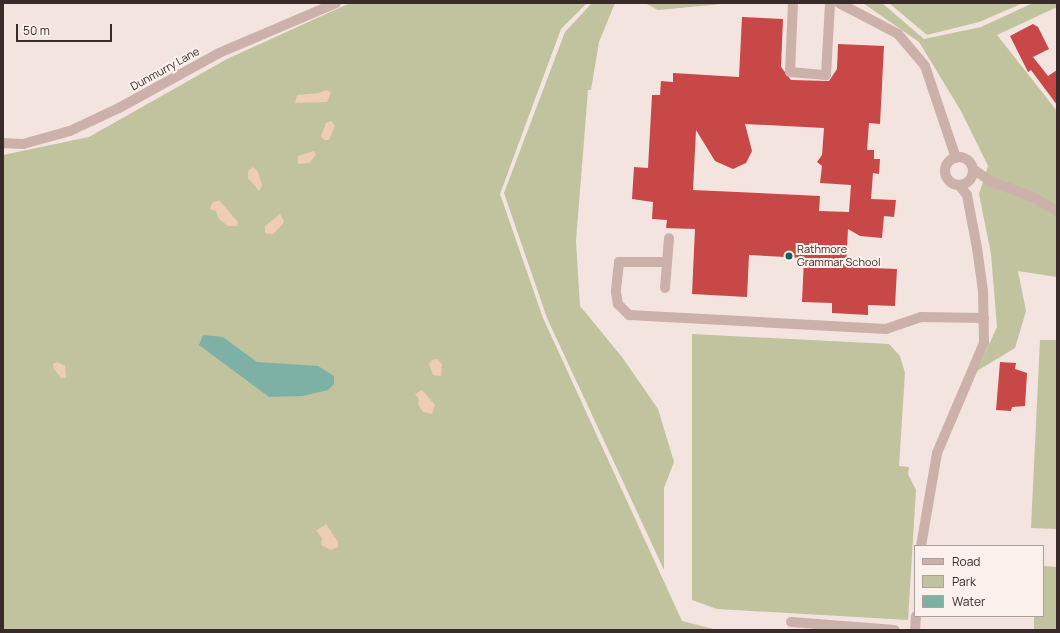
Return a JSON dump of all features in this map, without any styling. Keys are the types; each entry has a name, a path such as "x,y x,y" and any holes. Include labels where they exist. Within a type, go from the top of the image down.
{"street":[{"name":"Dunmurry Lane","path":"3,143 23,144 70,131 119,108 218,53 336,3"},
{"path":"793,3 790,72 826,75 830,3"},
{"path":"839,3 898,34 925,66 956,158"},
{"path":"921,545 937,453 984,342 984,318 977,248 967,195 959,185 951,182 945,170 949,162 956,158 965,159 973,169 990,180 1035,198 1057,210"},
{"path":"959,185 968,182 973,169"},
{"path":"666,288 669,238"},
{"path":"668,262 619,258 616,292 618,304 630,315 640,317 886,329 921,317 984,318"},
{"path":"915,630 916,617"},
{"path":"791,622 895,630"}],"green space":[{"path":"350,3 587,3 561,29 500,194 543,318 682,621 717,630 3,630 3,155 89,137 227,59"},
{"path":"592,3 615,3 599,42 591,90 588,90 576,241 580,306 622,357 658,409 674,462 664,488 664,570 547,318 504,193 565,32"},
{"path":"645,3 733,3 658,10"},
{"path":"863,3 882,3 924,39 981,27 1033,3 1057,3 1057,7 997,35 1057,111 1057,277 1018,271 1026,311 1015,348 977,371 997,327 991,254 979,194 988,166 961,111 919,42"},
{"path":"889,3 1023,3 979,22 927,35"},
{"path":"692,334 889,344 900,356 905,373 899,466 909,467 908,474 916,490 908,620 717,609 692,600"},
{"path":"1040,340 1057,340 1057,529 1031,528"},
{"path":"1044,566 1057,567 1057,629 1034,629 1034,617 1044,617"}],"sand":[{"path":"326,90 331,93 327,102 295,103 297,95 319,93"},
{"path":"331,121 335,126 329,140 324,140 321,136 326,123"},
{"path":"314,151 316,155 309,163 298,164 298,156"},
{"path":"253,167 258,172 262,185 259,191 248,178 248,171"},
{"path":"219,200 238,222 237,226 228,226 219,219 216,211 210,209 212,203"},
{"path":"280,214 284,221 282,225 273,234 265,233 265,226"},
{"path":"438,359 442,365 441,376 433,375 429,364 432,360"},
{"path":"57,362 65,366 66,378 61,378 54,369 53,364"},
{"path":"422,390 435,405 432,414 423,412 418,404 419,399 415,394"},
{"path":"326,524 338,542 338,547 331,550 321,545 322,538 316,531"}],"water":[{"path":"203,335 223,337 257,362 318,366 334,376 334,384 328,390 303,396 269,397 199,345"}],"building":[{"path":"742,17 783,19 781,67 791,80 829,81 837,69 838,44 884,46 880,124 869,123 867,150 874,150 874,159 880,159 879,174 873,173 871,199 896,200 894,217 884,216 882,238 860,236 848,229 846,267 897,269 895,306 868,305 868,315 832,313 832,303 802,302 804,258 749,255 747,297 692,294 695,229 666,228 667,220 652,219 653,202 632,199 634,167 648,168 652,95 660,95 661,81 673,82 673,73 739,77","holes":["745,124 824,128 822,155 817,162 822,166 820,183 851,185 849,212 819,211 820,196 693,190 696,130 715,161 733,169 746,163 752,151"]},
{"path":"1033,24 1038,27 1049,49 1033,57 1048,76 1057,70 1057,105 1031,70 1028,72 1010,36"},
{"path":"1000,362 1016,363 1015,369 1027,373 1025,406 1012,407 1011,411 996,410"}],"place":[{"name":"Rathmore Grammar School","path":"789,256"}]}
